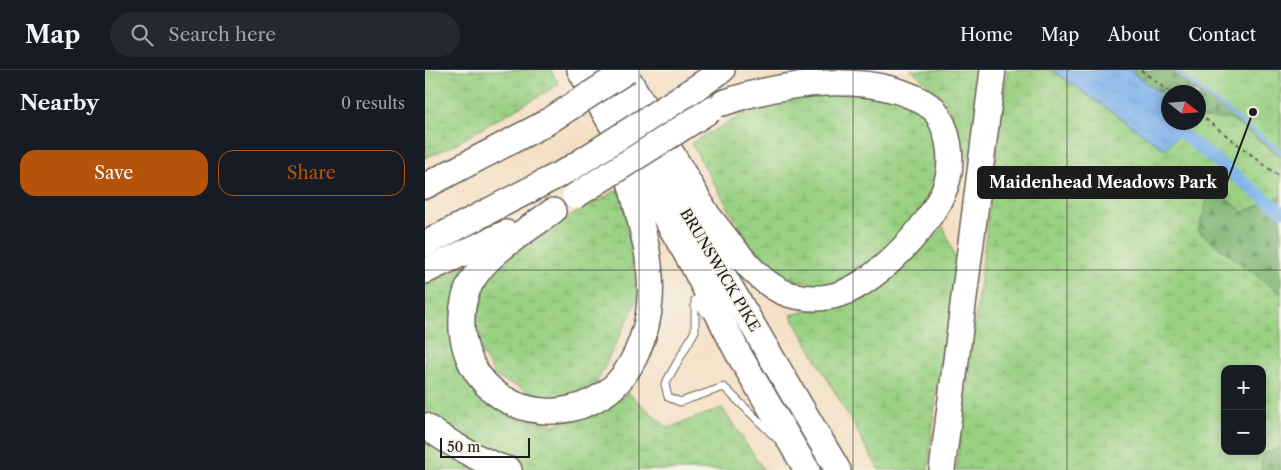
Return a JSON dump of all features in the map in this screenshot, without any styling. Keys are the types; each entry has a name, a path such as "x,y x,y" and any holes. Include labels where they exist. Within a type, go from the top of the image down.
{"highway":[{"name":"BRUNSWICK PIKE","path":"580,70 694,267 752,378 806,468"},
{"path":"538,120 596,70"},
{"name":"BRUNSWICK PIKE","path":"602,70 838,470"},
{"path":"623,70 816,403 847,470"},
{"path":"435,181 538,120 628,70"},
{"path":"425,244 568,170 722,70"},
{"path":"623,144 649,258 651,275 647,323 641,343 619,381 604,394 573,409 542,412 527,410 511,404 486,385 475,371 467,355 463,340 461,321 467,291 474,276 484,263 575,196 717,106 769,70"},
{"path":"710,218 754,271 776,289 808,298 840,294 855,287 895,256 917,232 935,209 943,195 950,161 949,145 940,117 917,92 887,76 868,72 845,71 818,74 761,89 717,106"},
{"path":"942,470 993,72"},
{"path":"425,271 553,211"},
{"path":"425,426 448,442 478,458 509,470"}],"lane":[{"path":"712,323 695,300 695,331 665,384 668,397 681,402 724,387 806,468"},
{"path":"718,331 752,378"}],"path":[{"path":"1141,70 1161,85"},
{"path":"1206,119 1281,178"}],"green space":[{"path":"425,70 551,70 559,84 452,146 425,158"},
{"path":"909,70 984,70 970,165 946,101 913,71"},
{"path":"1007,70 1052,70 1165,149 1182,130 1206,130 1206,118 1231,119 1281,157 1281,196 1244,212 1211,187 1198,231 1281,294 1281,447 1266,454 1266,365 1221,365 1221,455 1263,455 1261,470 956,470"},
{"path":"1129,70 1281,70 1281,157 1231,119 1206,118 1206,85 1161,85 1161,94"},
{"path":"1169,70 1281,70 1281,153 1206,97 1206,85 1189,85"},
{"path":"782,93 909,96 941,134 944,177 927,208 874,266 828,288 766,273 691,143"},
{"path":"1211,186 1244,212 1281,196 1281,294 1197,232"},
{"path":"621,188 638,299 594,388 547,400 496,377 472,336 485,283 517,250 565,219"},
{"path":"944,227 958,267 939,371 928,470 879,470 791,315 851,300 898,273"},
{"path":"466,265 458,370 507,416 555,425 628,393 668,428 722,408 764,470 425,470 425,285"},
{"path":"1281,447 1281,470 1261,470 1263,455"}],"water":[{"path":"1052,70 1129,70 1161,94 1161,130 1182,130 1165,149"}],"waterway":[{"path":"1174,70 1281,152"},
{"path":"1177,130 1281,211"}],"place":[{"name":"Maidenhead Meadows Park","path":"1253,112"}]}
